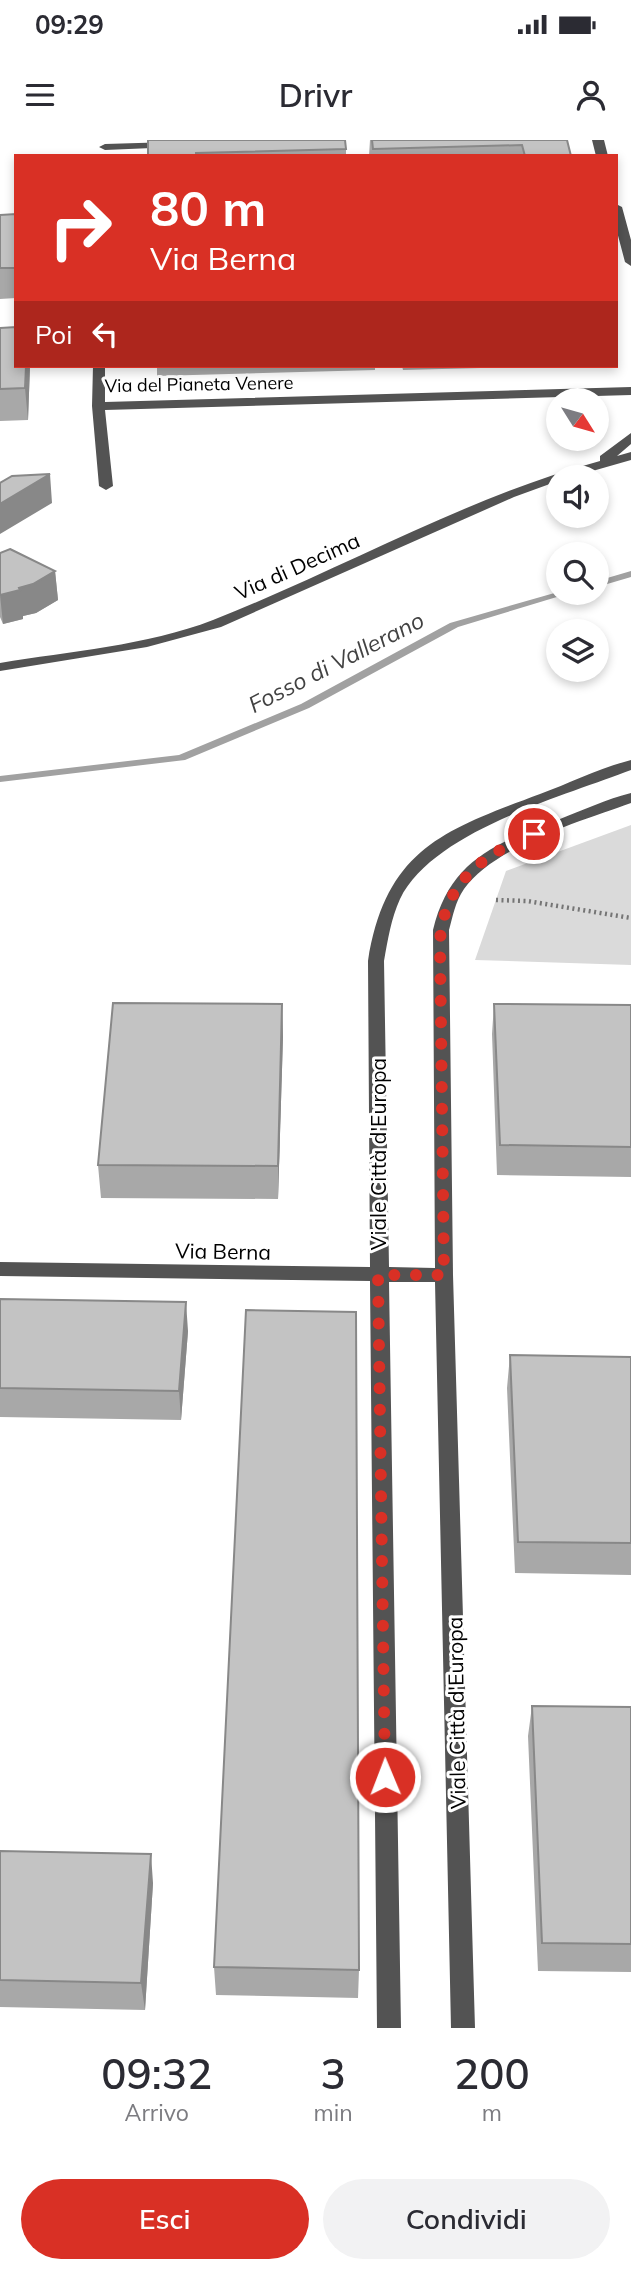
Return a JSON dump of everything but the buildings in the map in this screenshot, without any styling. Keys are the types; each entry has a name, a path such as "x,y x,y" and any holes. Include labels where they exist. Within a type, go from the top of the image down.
{"street":[{"path":"105,148 182,145"},
{"path":"618,214 631,262"},
{"name":"Via del Pianeta Venere","path":"99,368 98,406 631,391"},
{"path":"98,406 106,486"},
{"name":"Via di Decima","path":"600,463 631,437"},
{"name":"Via di Decima","path":"0,667 147,643 216,624 509,494 600,463 631,456"},
{"name":"Viale Città d'Europa","path":"389,2028 378,1275 376,961 381,925 388,905 416,864 451,836 511,809 631,765"},
{"name":"Viale Città d'Europa","path":"463,2028 444,1275 440,942 446,907 465,876 502,847 631,798"},
{"name":"Via Berna","path":"0,1269 444,1275"}],"path":[{"path":"496,900 527,901 631,918"}],"shaded area":[{"path":"631,825 631,965 475,960 506,871"}],"waterway":[{"name":"Fosso di Vallerano","path":"609,580 631,574"},
{"name":"Fosso di Vallerano","path":"0,779 181,758 305,706 454,625 546,598"}],"route":[{"path":"385,1777 378,1275 444,1275 440,942 443,918 454,891 472,869 502,847 534,834"}]}
